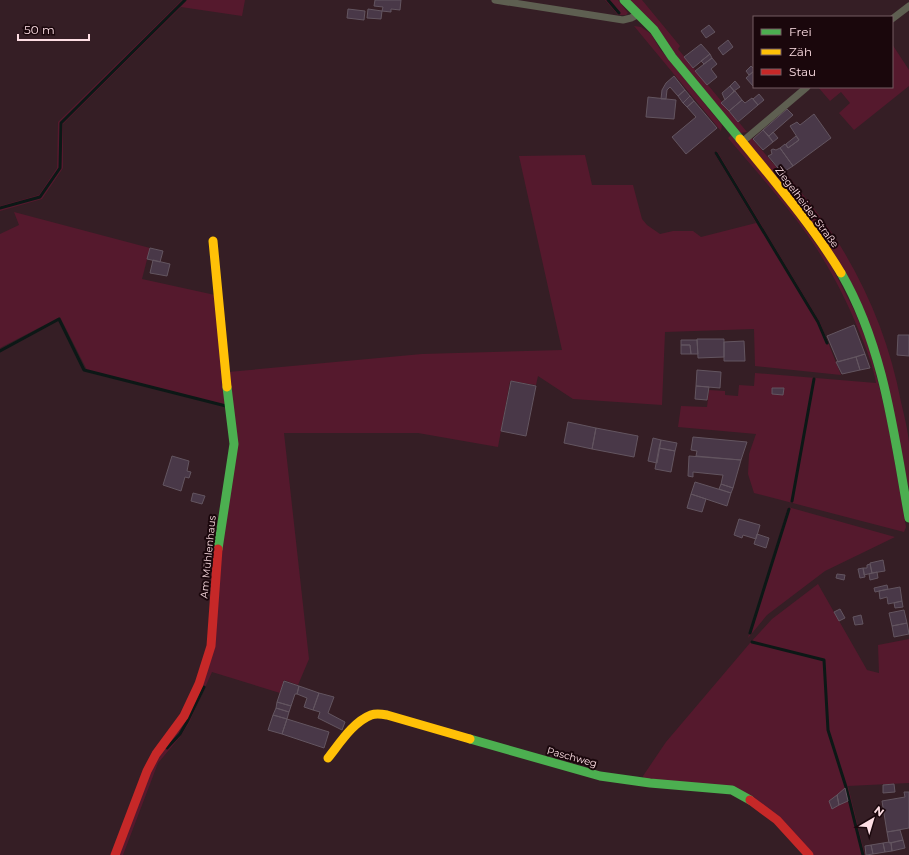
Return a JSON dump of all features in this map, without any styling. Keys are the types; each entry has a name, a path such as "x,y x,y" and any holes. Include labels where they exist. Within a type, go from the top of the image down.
{"street":[{"path":"495,0 624,20 637,14"},
{"name":"Ziegelheider Straße","path":"624,0 654,30 672,57 796,207 829,253 855,300 865,324 883,380 907,497 909,518"},
{"path":"893,18 909,6"},
{"path":"742,142 805,88"},
{"name":"Am Mühlenhaus","path":"115,855 147,771 156,754 184,716 199,684 211,646 217,553 234,444 225,372 213,241"},
{"name":"Paschweg","path":"328,758 348,734 370,716 378,713 387,714 600,776 650,783 732,790 748,798 778,820 809,855"}],"shaded area":[{"path":"182,0 245,0 242,16 181,7 63,124 63,168 42,199 0,211 0,206 39,195 57,168 58,122"},
{"path":"605,0 618,0 628,13 626,15 618,15"},
{"path":"630,0 642,0 680,46 678,49 747,132 740,133"},
{"path":"634,26 641,27 651,34 660,49 722,125 721,131"},
{"path":"893,46 909,70 909,86 854,130 839,113 850,103 841,92 830,101 819,88 893,88"},
{"path":"731,135 778,191 830,263 854,310 869,346 887,418 906,527 904,532 754,493 748,474 749,454 756,434 678,427 681,406 707,407 709,390 725,391 725,395 738,396 739,385 754,386 755,373 876,383 869,357 854,319 825,262 811,240 771,188 728,138"},
{"path":"750,136 782,174 785,172 824,222 848,258 868,297 891,359 906,422 909,443 909,489 864,311 749,144"},
{"path":"717,151 820,322 841,375 755,366 754,329 665,332 662,405 573,399 538,376 536,385 510,381 498,447 418,433 284,433 309,659 298,685 284,680 280,693 212,672 189,723 180,737 158,763 123,855 118,855 147,778 203,685 219,553 236,444 228,372 422,354 562,350 519,156 585,155 592,185 633,185 642,219 647,225 660,234 673,231 693,231 701,237 756,223 714,153"},
{"path":"14,212 150,248 142,279 215,295 226,405 87,370 60,317 0,348 0,234 19,225"},
{"path":"788,507 895,537 825,571 767,615 748,638"},
{"path":"818,584 867,670 879,673 878,645 909,639 909,783 848,786 865,855 812,855 751,795 644,779 643,776 666,742 750,643 772,619"}],"building":[{"path":"375,0 401,0 400,10 391,9 391,12 382,11 383,7 374,6"},
{"path":"348,9 365,11 364,20 347,18"},
{"path":"368,9 382,11 381,19 367,18"},
{"path":"709,25 715,32 706,38 701,31"},
{"path":"728,40 733,47 723,55 718,48"},
{"path":"701,44 710,54 693,68 684,57"},
{"path":"710,54 712,58 704,64 701,61"},
{"path":"712,58 717,64 711,69 717,77 707,85 695,71"},
{"path":"751,66 753,68 753,72 749,75 746,71"},
{"path":"753,72 753,86 746,78"},
{"path":"674,76 685,90 678,96 670,87 667,90 666,99 661,99 662,90 666,83"},
{"path":"735,81 740,87 734,91 730,86"},
{"path":"730,86 734,91 725,100 722,93"},
{"path":"685,90 690,96 683,103 678,96"},
{"path":"735,91 742,100 729,111 721,103"},
{"path":"759,94 764,100 758,105 753,99"},
{"path":"690,96 694,101 687,107 683,103"},
{"path":"648,97 676,100 674,119 646,117"},
{"path":"752,98 758,105 738,122 729,111 742,100 745,103"},
{"path":"694,101 717,128 686,154 672,137 696,117 687,107"},
{"path":"787,109 793,115 769,136 763,130"},
{"path":"814,114 831,138 793,166 780,148 785,144 788,148 799,140 790,126 797,122 800,125"},
{"path":"763,130 773,142 763,150 753,139"},
{"path":"773,132 778,138 773,142 769,136"},
{"path":"796,136 799,140 788,148 786,144"},
{"path":"780,148 793,166 782,173 768,156 772,154 771,150"},
{"path":"150,248 163,251 160,262 147,259"},
{"path":"153,260 170,264 167,276 150,273"},
{"path":"854,325 865,354 838,362 827,336"},
{"path":"898,335 909,335 909,356 897,355"},
{"path":"697,339 724,339 724,357 698,358"},
{"path":"681,340 697,340 698,354 691,354 690,345 681,345"},
{"path":"744,341 745,361 724,361 724,342"},
{"path":"681,345 690,345 691,354 681,354"},
{"path":"865,354 870,368 860,370 856,357"},
{"path":"856,357 860,370 842,374 836,362"},
{"path":"697,370 721,372 720,388 696,386"},
{"path":"511,381 536,386 526,436 501,431"},
{"path":"696,386 709,387 707,400 695,399"},
{"path":"772,388 784,388 783,395 772,394"},
{"path":"568,422 596,428 592,449 564,443"},
{"path":"596,428 638,436 634,457 592,449"},
{"path":"693,437 747,442 741,460 696,456 697,451 691,450"},
{"path":"653,438 661,440 657,463 648,461"},
{"path":"661,440 677,443 675,451 659,448"},
{"path":"659,448 675,451 671,472 655,469"},
{"path":"172,456 189,461 187,471 191,472 189,478 185,477 181,491 163,485"},
{"path":"689,456 741,460 733,488 721,484 723,475 693,472 693,477 688,476"},
{"path":"695,482 731,493 727,506 691,494"},
{"path":"721,484 733,488 731,493 719,489"},
{"path":"193,493 205,496 202,504 191,501"},
{"path":"691,494 706,499 702,512 687,508"},
{"path":"739,519 760,525 756,539 743,535 742,538 734,535"},
{"path":"757,534 769,538 766,548 754,544"},
{"path":"883,560 885,571 872,573 870,563"},
{"path":"870,564 872,573 864,575 863,568 867,568 867,565"},
{"path":"863,568 865,577 860,578 858,569"},
{"path":"877,572 878,578 870,580 869,574"},
{"path":"837,574 845,575 844,580 836,578"},
{"path":"887,585 888,589 875,592 874,588"},
{"path":"900,587 902,601 888,604 887,597 880,599 879,591"},
{"path":"902,601 903,607 895,608 894,603"},
{"path":"840,609 845,618 839,621 834,612"},
{"path":"904,610 907,623 892,626 889,613"},
{"path":"861,615 863,624 855,625 853,617"},
{"path":"907,623 909,634 894,637 892,626"},
{"path":"284,681 299,686 291,706 277,702"},
{"path":"299,686 319,693 313,710 304,707 307,698 297,694"},
{"path":"319,693 334,697 328,713 345,722 342,730 318,718 320,712 313,710"},
{"path":"277,702 291,706 289,712 276,708"},
{"path":"276,708 289,712 287,719 273,715"},
{"path":"273,715 287,719 282,734 268,730"},
{"path":"287,719 329,732 324,748 282,734"},
{"path":"894,784 895,792 883,793 883,785"},
{"path":"845,788 848,801 839,805 837,795"},
{"path":"904,792 909,792 909,828 887,832 882,801 905,797"},
{"path":"837,795 839,805 832,809 829,801"},
{"path":"900,830 903,840 889,843 887,832"},
{"path":"903,840 905,848 892,851 891,843"},
{"path":"883,843 891,843 892,851 885,852"},
{"path":"883,843 885,852 873,854 871,845"},
{"path":"871,845 873,854 866,855 865,846"}],"waterway":[{"path":"0,208 40,197 60,168 61,123 185,0"},
{"path":"608,0 619,13"},
{"path":"716,153 818,322 827,343"},
{"path":"0,351 59,319 84,370 226,406"},
{"path":"792,501 814,379"},
{"path":"750,633 789,509"},
{"path":"752,642 824,660 828,730 846,787 863,855"},
{"path":"167,748 180,734 204,687"}],"traffic: fast":[{"path":"624,0 654,30 672,57 740,139"},
{"path":"841,273 856,301 868,331 886,392 909,518"},
{"path":"218,549 234,444 227,387"},
{"path":"470,739 600,776 650,783 732,790 750,800"}],"traffic: slow":[{"path":"740,139 806,221 841,273"},
{"path":"213,241 227,387"},
{"path":"328,758 358,723 364,718 375,714 387,715 470,739"}],"traffic: jam":[{"path":"115,855 147,771 156,754 184,716 199,684 211,646 218,549"},
{"path":"750,800 777,820 809,855"}]}
